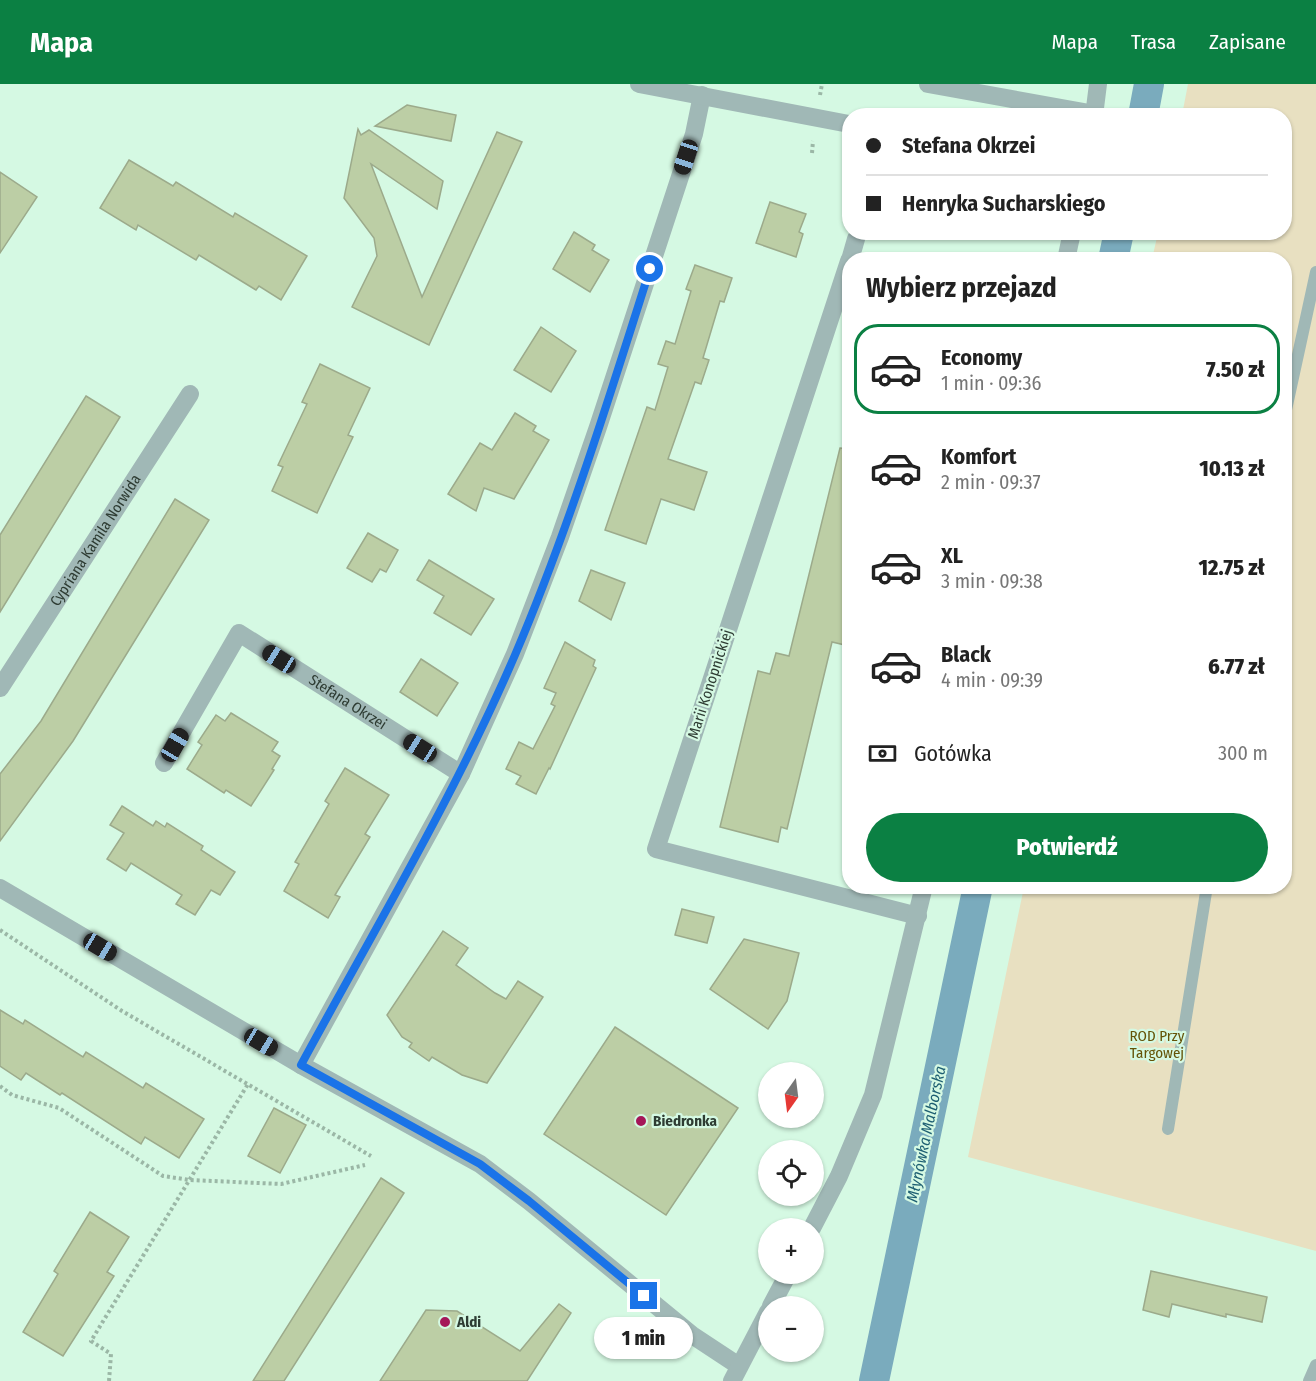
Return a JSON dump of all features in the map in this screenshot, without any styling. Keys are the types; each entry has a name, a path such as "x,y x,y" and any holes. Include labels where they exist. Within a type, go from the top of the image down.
{"street":[{"path":"639,84 842,123"},
{"path":"928,84 1057,108"},
{"path":"1096,108 1098,84"},
{"path":"301,1065 461,774 516,654 560,537 694,134 702,95"},
{"name":"Marii Konopnickiej","path":"842,281 656,849 918,916"},
{"name":"Cypriana Kamila Norwida","path":"0,688 190,394"},
{"name":"Stefana Okrzei","path":"164,763 239,633 461,774"},
{"path":"0,888 301,1065 480,1164 529,1201 736,1374 758,1331"},
{"path":"817,1218 839,1176 873,1095 922,894"}],"lane":[{"path":"1292,382 1316,272"},
{"path":"1168,1130 1206,894"},
{"path":"1309,1381 1316,1365"}],"path":[{"path":"0,930 122,1011 371,1155"},
{"path":"109,1381 111,1354 91,1341 248,1084"},
{"path":"0,1086 12,1095 58,1108 163,1176 190,1180 281,1184 364,1165"}],"green space":[{"name":"ROD Przy Targowej","path":"1188,84 1316,84 1316,1251 968,1157 1023,894 1292,894 1292,252 1154,252 1156,240 1292,240 1292,108 1183,108"}],"building":[{"path":"407,105 456,115 451,141 375,126"},
{"path":"358,129 361,135 369,130 443,181 437,209 371,164 422,297 497,132 522,142 429,345 352,307 377,256 374,238 344,198"},
{"path":"129,160 173,186 176,182 233,217 235,213 307,256 281,300 259,286 256,290 199,255 196,260 138,225 136,230 100,208"},
{"path":"0,172 37,197 0,253"},
{"path":"770,202 806,214 799,232 803,234 796,257 756,243"},
{"path":"574,232 595,245 592,250 609,260 590,292 553,269"},
{"path":"695,265 732,278 724,302 720,301 703,358 709,360 701,384 695,382 668,459 707,472 694,510 661,499 646,544 605,530 647,407 655,410 668,367 658,364 666,341 675,344 691,291 686,289"},
{"path":"541,327 576,351 551,392 514,370"},
{"path":"320,364 370,388 348,435 353,437 317,513 272,491 283,467 278,465 307,404 302,402"},
{"path":"86,396 120,417 0,612 0,535"},
{"path":"515,413 536,426 533,431 549,440 514,499 484,488 476,511 448,494 480,443 492,450"},
{"path":"840,448 842,448 842,644 832,642 787,829 781,827 778,842 720,827 758,671 770,674 776,653 789,656"},
{"path":"175,499 209,520 73,741 0,841 0,774 41,721"},
{"path":"368,533 398,550 386,572 380,569 372,582 347,568"},
{"path":"429,560 494,599 471,635 434,613 444,596 417,580"},
{"path":"591,570 625,583 611,620 579,601"},
{"path":"565,642 595,660 593,666 596,668 550,769 536,794 516,784 521,776 506,769 519,742 533,749 555,706 551,704 556,693 544,688"},
{"path":"421,659 458,683 437,716 400,692"},
{"path":"231,713 278,742 272,751 280,756 272,769 274,770 251,806 226,790 224,793 187,769 202,745 198,742 216,715 225,721"},
{"path":"345,768 389,795 365,834 370,837 335,895 340,897 328,918 284,891 299,864 295,862 329,804 325,801"},
{"path":"122,806 153,826 156,821 165,827 167,823 203,846 201,850 235,872 220,895 211,890 195,915 176,904 182,895 131,863 126,871 107,859 124,833 110,825"},
{"path":"682,909 714,917 707,943 675,935"},
{"path":"443,931 468,948 456,965 495,993 506,999 518,981 543,997 487,1083 462,1075 432,1057 429,1061 409,1047 412,1043 402,1037 387,1015"},
{"path":"744,939 799,953 787,1001 768,1029 710,989"},
{"path":"0,1010 23,1024 25,1020 83,1057 86,1052 143,1088 146,1083 204,1119 179,1158 145,1137 141,1144 62,1093 60,1095 26,1073 21,1080 0,1066"},
{"name":"Biedronka","path":"615,1027 738,1108 666,1215 544,1134"},
{"path":"274,1108 306,1125 280,1173 248,1156"},
{"path":"381,1178 404,1193 284,1381 253,1381"},
{"path":"90,1212 129,1237 107,1272 114,1276 63,1356 23,1332 58,1274 54,1271"},
{"path":"1151,1271 1267,1297 1262,1322 1226,1314 1226,1317 1172,1304 1169,1317 1143,1310"},
{"path":"559,1304 571,1313 527,1381 380,1381 426,1310 457,1311 520,1351"}],"waterway":[{"name":"Młynówka Malborska","path":"1144,108 1149,84"},
{"name":"Młynówka Malborska","path":"1115,252 1117,240"},
{"name":"Młynówka Malborska","path":"874,1381 976,894"}],"place":[{"name":"Biedronka","path":"641,1121"},
{"name":"Aldi","path":"445,1322"}],"route":[{"path":"644,1296 529,1201 480,1164 301,1065 461,774 516,654 560,537 650,269"}]}
